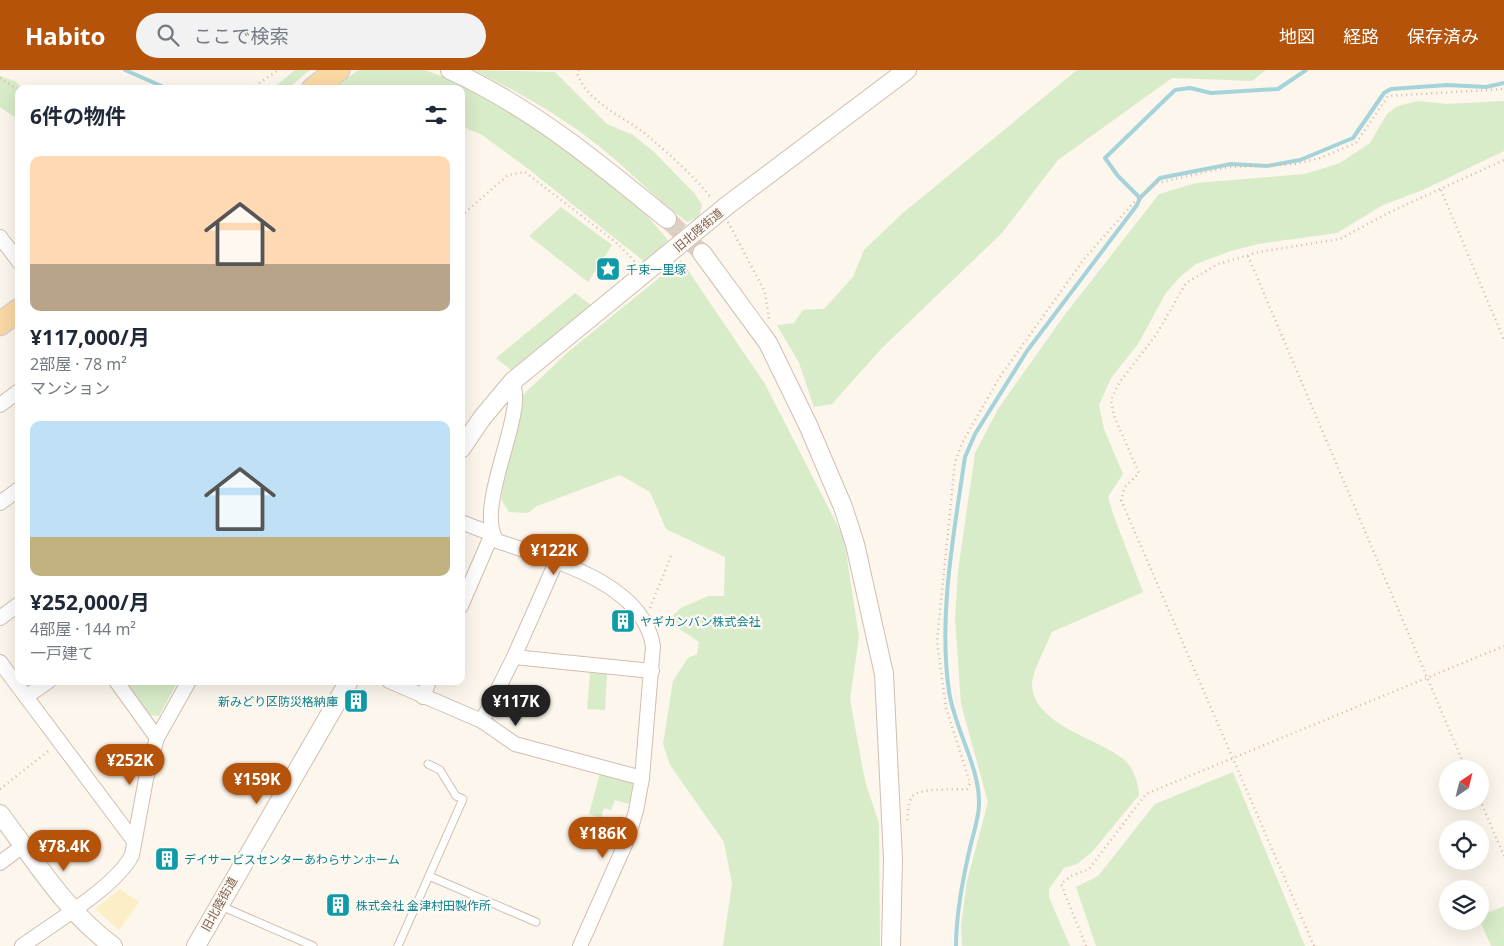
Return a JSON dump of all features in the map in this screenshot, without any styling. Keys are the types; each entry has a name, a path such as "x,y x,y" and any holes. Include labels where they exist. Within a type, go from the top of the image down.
{"main road":[{"path":"318,85 338,70"},
{"path":"0,324 15,313"}],"street":[{"path":"450,70 534,117 588,154 667,218"},
{"name":"旧北陸街道","path":"465,443 482,418 513,382 721,211 907,70"},
{"path":"0,237 15,257"},
{"path":"702,253 768,343 808,425 844,507 855,544 884,674 894,859 891,946"},
{"path":"465,597 492,534 491,518 495,487 516,401 513,382"},
{"path":"0,405 15,395"},
{"path":"0,503 15,492"},
{"path":"465,524 492,534 497,540 583,572 622,594 645,621 651,633 653,646 652,671 642,778 636,811 627,840 580,946"},
{"path":"482,721 514,657 556,562"},
{"path":"0,618 15,607"},
{"path":"514,657 652,671"},
{"path":"0,662 15,682"},
{"path":"17,685 134,841"},
{"path":"26,697 43,685"},
{"path":"119,685 157,738"},
{"path":"22,946 107,884 127,865 132,856 146,779 157,738 187,685"},
{"name":"旧北陸街道","path":"196,946 218,904 347,685"},
{"path":"398,685 482,721 515,744 642,778"},
{"path":"423,697 428,685"},
{"path":"0,814 72,910 96,934 113,946"},
{"path":"0,863 24,845"}],"lane":[{"path":"398,946 462,799 456,796 440,770 428,764"},
{"path":"429,876 536,922"},
{"path":"218,904 313,946"}],"path":[{"path":"257,85 278,70"},
{"path":"579,70 577,73 581,85 596,100 647,136 702,186 721,211 765,292 770,326"},
{"path":"0,78 15,87"},
{"path":"906,827 910,802 913,796 920,791 967,789 970,782 946,708 937,641 955,462 962,443 999,378 1084,259 1136,200 1158,183 1229,167 1295,164 1320,158 1356,143 1388,96 1504,89"},
{"path":"1314,946 1121,500 1125,487 1139,473 1114,416 1111,400 1119,383 1156,335 1186,283 1218,264 1248,256 1340,239 1392,211 1504,160"},
{"path":"465,213 508,176 525,172 618,244 646,274"},
{"path":"1441,190 1504,340"},
{"path":"1248,256 1462,760"},
{"path":"645,621 671,556"},
{"path":"1086,946 1061,884 1071,876 1089,869 1146,794 1504,646"},
{"path":"0,788 60,742"},
{"path":"1484,810 1504,856"}],"green space":[{"path":"295,70 310,70 292,85 277,85"},
{"path":"358,70 425,70 461,85 338,85"},
{"path":"474,70 555,72 607,124 633,135 654,152 695,194 702,205 699,217 687,222 611,156 570,125 539,105"},
{"path":"1077,70 1266,70 1252,81 1172,78 1058,160 1002,233 882,348 832,404 814,407 799,363 777,325 794,323 803,310 824,309 853,277 864,250 904,212"},
{"path":"0,76 15,81 19,85 15,85 15,117 0,107"},
{"path":"465,87 503,107 603,175 644,206 649,218 668,240 646,263 527,168 482,135 465,128"},
{"path":"1418,101 1447,104 1504,101 1504,151 1423,190 1383,205 1337,233 1258,244 1231,251 1196,264 1180,277 1166,293 1138,344 1111,378 1099,405 1104,429 1123,474 1108,497 1143,592 1052,632 1037,666 1032,686 1035,699 1044,711 1055,720 1126,761 1134,774 1139,795 1092,852 1077,864 1064,868 1049,889 1049,897 1070,946 962,946 961,925 967,881 988,802 961,704 955,618 958,571 975,453 998,409 1063,317 1159,194 1196,183 1305,174 1340,163 1370,143 1387,114 1398,106"},
{"path":"561,207 612,245 588,282 529,236"},
{"path":"681,260 765,384 844,538 859,637 850,699 865,781 879,823 880,946 723,946 732,884 724,842 670,765 663,744 673,681 688,658 697,654 699,642 675,626 673,615 681,608 708,596 724,596 725,557 666,529 650,492 620,475 537,506 528,513 509,512 501,499 514,423 523,395 568,352"},
{"path":"575,293 592,306 511,370 496,358"},
{"path":"590,673 607,674 605,710 587,709"},
{"path":"126,685 176,685 159,716 148,715"},
{"path":"1233,772 1305,946 1096,946 1076,887 1098,876 1155,804"},
{"path":"600,773 628,780 634,785 629,804 615,800 611,810 604,808 601,818 589,814"},
{"path":"1504,906 1504,946 1491,946 1484,930 1489,930 1489,912"}],"sand":[{"path":"120,889 139,902 119,930 95,909"}],"waterway":[{"path":"125,70 159,85"},
{"path":"956,946 960,899 979,804 975,776 952,705 946,662 946,604 952,544 965,457 975,434 1027,351 1137,205 1140,198 1118,176 1105,158 1175,90 1190,88 1211,93 1278,89 1306,70"},
{"path":"1140,198 1160,178 1231,164 1267,166 1300,160 1353,138 1384,93 1391,89 1447,85 1486,87 1504,83"}],"tunnel":[{"path":"667,219 702,253"}],"place":[{"name":"千束一里塚","path":"608,269"},
{"name":"ヤギカンバン株式会社","path":"623,621"},
{"name":"新みどり区防災格納庫","path":"356,701"},
{"name":"デイサービスセンターあわらサンホーム","path":"167,859"},
{"name":"株式会社 金津村田製作所","path":"338,905"}]}
